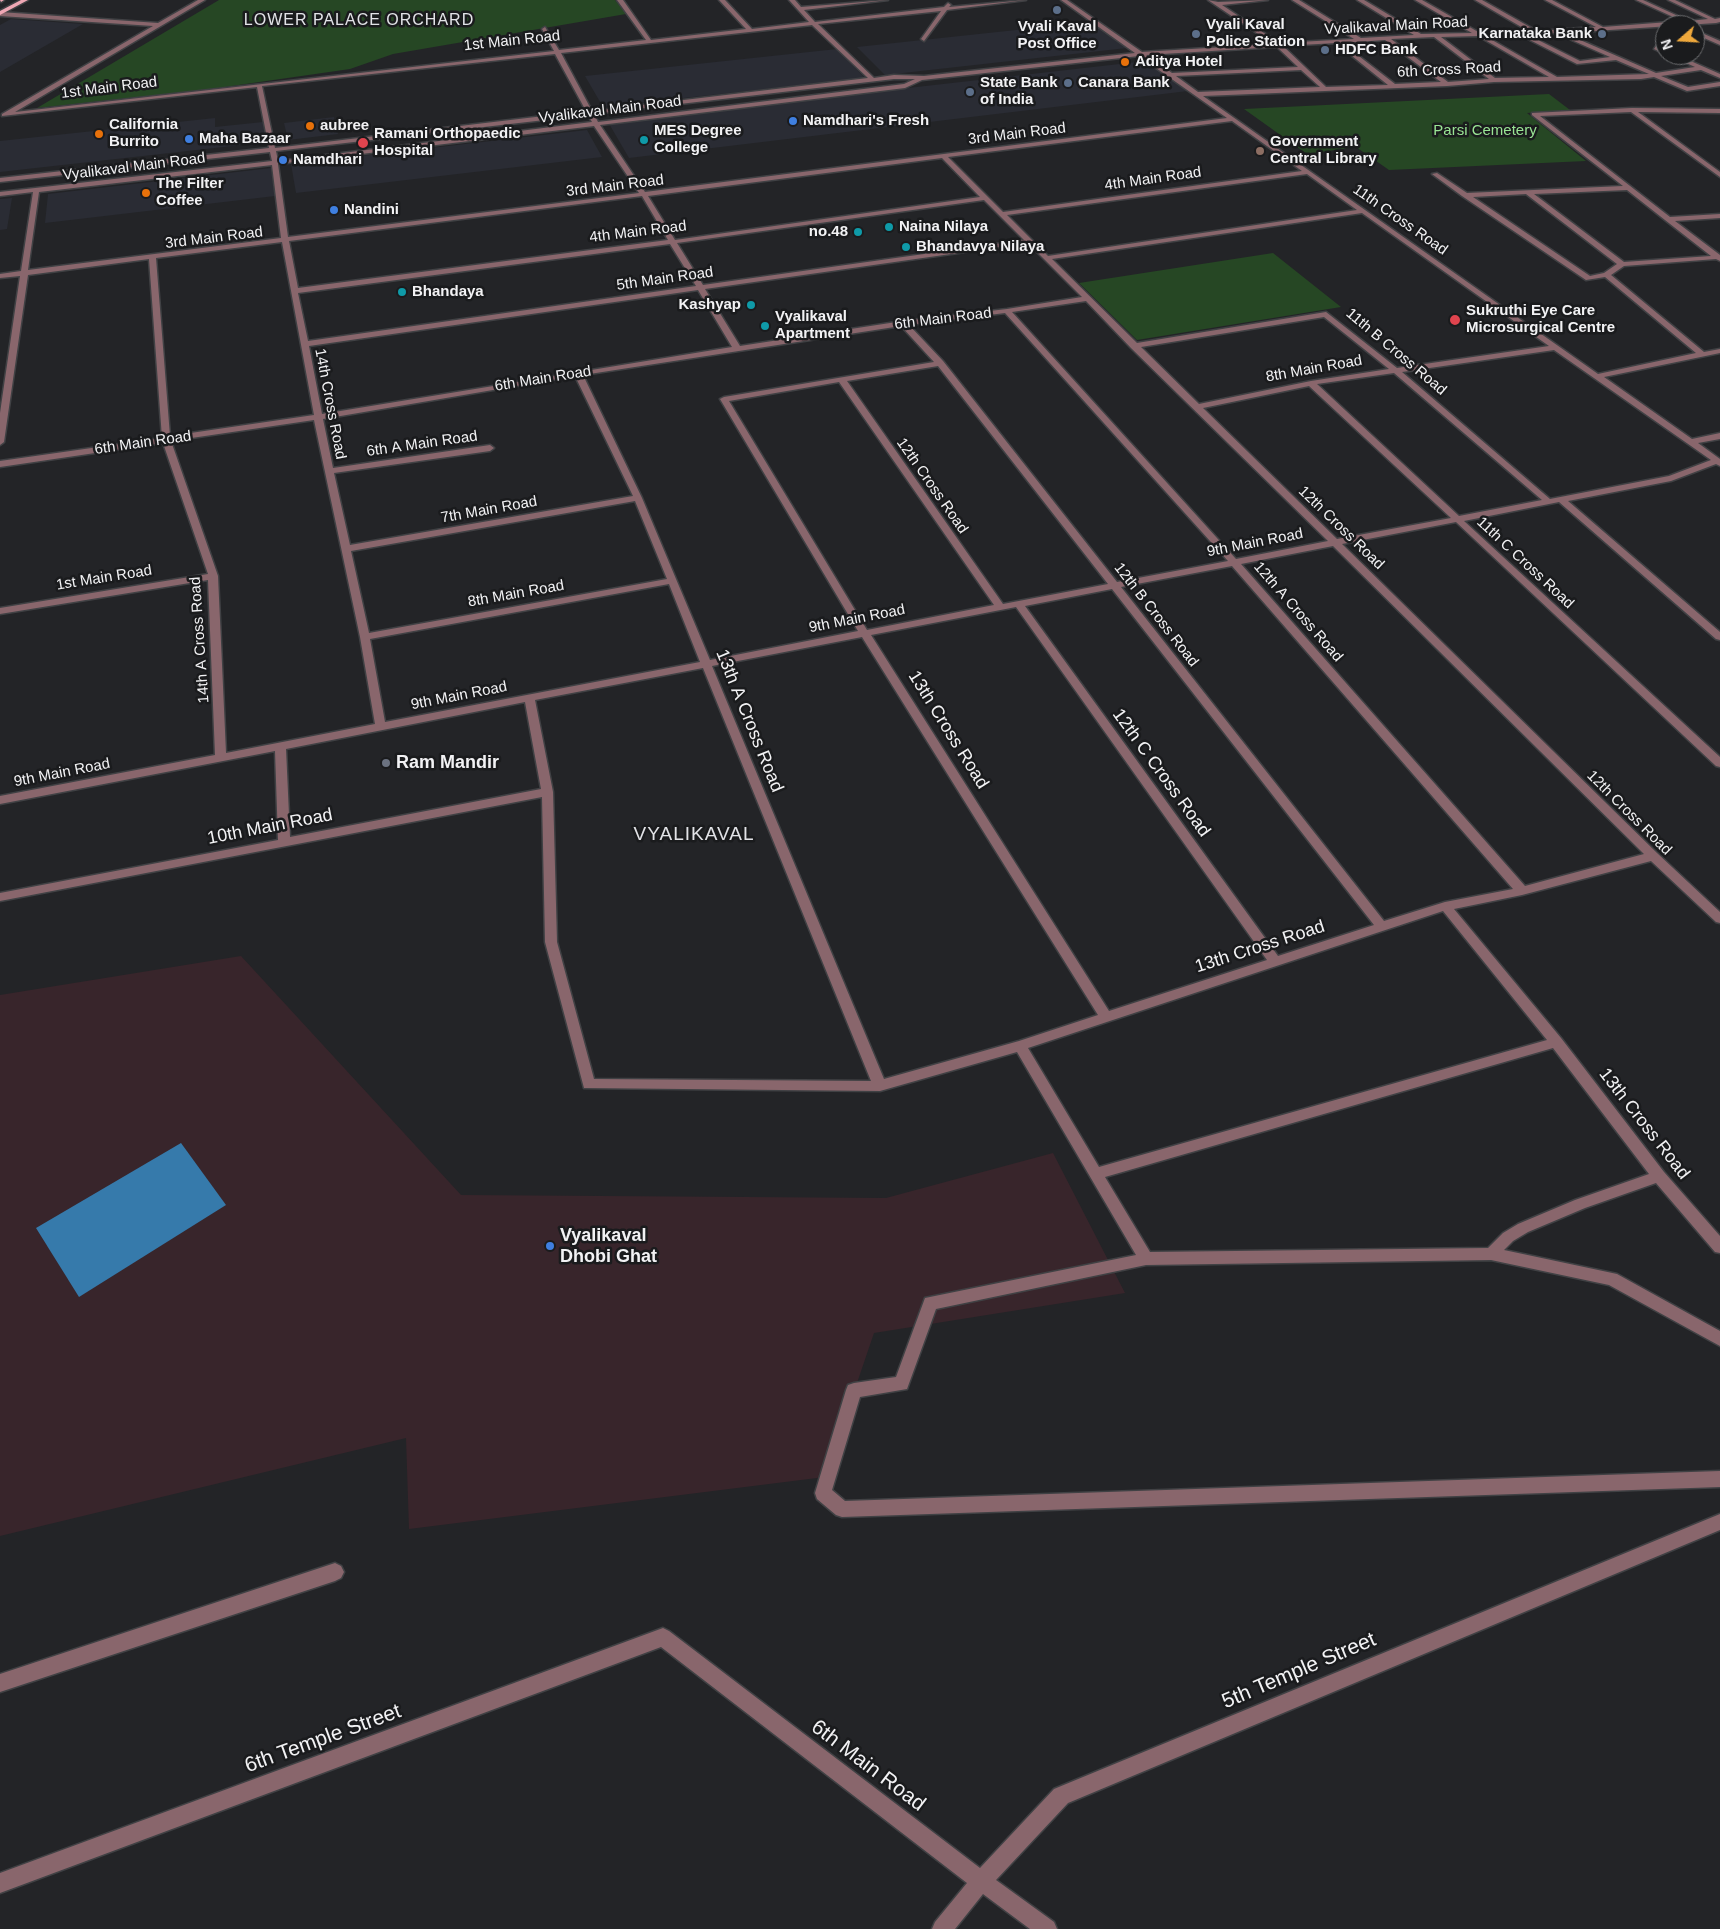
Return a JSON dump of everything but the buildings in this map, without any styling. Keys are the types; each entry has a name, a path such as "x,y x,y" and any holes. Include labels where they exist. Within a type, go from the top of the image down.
{"main road":[{"path":"0,13 25,0"}],"street":[{"path":"2,117 202,0"},
{"path":"620,0 649,42"},
{"path":"722,0 750,30"},
{"path":"792,0 813,23 873,80"},
{"path":"800,9 885,0"},
{"path":"924,39 947,8 949,0"},
{"name":"1st Main Road","path":"2,117 259,85 1023,0"},
{"name":"11th Cross Road","path":"1064,0 1719,462"},
{"path":"1213,2 1265,0"},
{"path":"1295,0 1360,40"},
{"path":"1360,0 1420,36"},
{"path":"1418,0 1555,78"},
{"path":"1478,0 1536,33"},
{"path":"1548,0 1602,28"},
{"path":"1639,0 1672,15"},
{"path":"1671,0 1718,20"},
{"path":"1213,2 1278,45 1325,89"},
{"path":"0,13 159,25"},
{"name":"Vyalikaval Main Road","path":"1705,21 1718,20"},
{"name":"Vyalikaval Main Road","path":"0,180 894,77 924,78 1140,54 1420,36 1536,33 1655,25"},
{"path":"545,29 596,124 644,195 737,348"},
{"path":"1557,31 1687,89 1720,84"},
{"path":"1521,33 1579,63 1617,58"},
{"path":"1436,36 1494,80"},
{"path":"1705,36 1720,43"},
{"path":"1386,38 1447,84"},
{"path":"1337,42 1393,86"},
{"path":"1694,65 1720,76"},
{"path":"1170,75 1303,68"},
{"name":"6th Cross Road","path":"1198,94 1447,84 1494,80 1654,75 1701,68"},
{"name":"Vyalikaval Main Road","path":"0,194 275,163 905,86 924,78"},
{"name":"14th Cross Road","path":"259,85 275,163 285,241 304,344 365,636 381,727"},
{"path":"1632,110 1720,175"},
{"path":"1719,258 1534,114 1632,110 1720,111"},
{"name":"3rd Main Road","path":"0,276 1234,119"},
{"name":"12th Cross Road","path":"943,156 1653,856 1720,919"},
{"name":"4th Main Road","path":"1001,214 1308,172"},
{"path":"1435,174 1590,278 1606,275 1622,264 1719,258"},
{"path":"1464,195 1627,188"},
{"path":"0,442 36,191"},
{"path":"1527,192 1622,264"},
{"name":"4th Main Road","path":"294,291 672,242 984,198"},
{"path":"1046,258 1364,211"},
{"path":"1667,219 1720,216"},
{"name":"5th Main Road","path":"304,344 1030,241"},
{"name":"14th A Cross Road","path":"152,258 166,440 213,576 221,757"},
{"path":"1606,275 1703,355"},
{"name":"6th Main Road","path":"0,464 318,417 737,348 903,323 1007,311 1086,299"},
{"name":"12th A Cross Road","path":"1007,311 1234,562 1522,891"},
{"name":"11th B Cross Road","path":"1134,346 1326,314 1396,370 1549,502"},
{"name":"12th B Cross Road","path":"903,323 940,363 1382,927"},
{"name":"8th Main Road","path":"1196,407 1311,383 1557,347"},
{"path":"1598,376 1720,352"},
{"name":"13th Cross Road","path":"940,363 724,398 864,633 1106,1017 1445,906 1522,891 1653,856"},
{"name":"13th A Cross Road","path":"578,373 638,498 880,1086"},
{"name":"12th Cross Road","path":"842,380 1000,607"},
{"name":"11th C Cross Road","path":"1311,383 1720,763"},
{"path":"1692,442 1720,436"},
{"name":"6th A Main Road","path":"329,471 490,448"},
{"name":"9th Main Road","path":"0,800 1549,502 1671,478 1719,462"},
{"name":"7th Main Road","path":"346,549 638,498"},
{"path":"1561,499 1718,633"},
{"name":"1st Main Road","path":"0,611 213,576"},
{"name":"8th Main Road","path":"365,636 672,581"},
{"name":"12th C Cross Road","path":"1019,604 1275,962"},
{"path":"529,698 547,792 550,942 589,1084 880,1086 1020,1046 1106,1017"},
{"path":"280,746 284,842"},
{"name":"10th Main Road","path":"0,897 547,792"},
{"name":"13th Cross Road","path":"1445,906 1556,1042 1659,1176 1720,1247"},
{"path":"1095,1174 1556,1042"},
{"path":"1020,1046 1146,1259"},
{"path":"1491,1254 1508,1237 1523,1228 1580,1204 1659,1176"},
{"path":"1720,1339 1612,1279 1491,1254 1146,1259 930,1303 901,1384 854,1390 823,1493 842,1509 1720,1479"},
{"name":"5th Temple Street","path":"942,1929 981,1881 1061,1796 1720,1522"},
{"path":"0,1683 335,1572"},
{"name":"6th Main Road","path":"662,1637 981,1881 1048,1929"},
{"name":"6th Temple Street","path":"0,1883 662,1637"}],"shaded area":[{"path":"11,19 83,24 0,72 0,25"},
{"path":"1091,22 1127,48 885,75 857,47"},
{"path":"837,49 865,78 603,107 585,76"},
{"path":"1146,61 1188,91 629,158 608,122"},
{"path":"334,117 338,134 288,140 284,123"},
{"path":"215,118 215,127 263,122 268,142 0,172 0,141"},
{"path":"587,130 602,157 296,193 291,164"},
{"path":"271,168 275,196 45,223 48,194"},
{"path":"12,198 7,229 0,230 0,199"},
{"name":"Vyalikaval Dhobi Ghat","path":"241,956 461,1195 886,1198 1053,1153 1125,1293 874,1333 825,1477 409,1529 406,1438 0,1536 0,995"}],"green space":[{"path":"219,0 615,0 626,14 393,54 350,69 211,89 37,108"},
{"name":"Parsi Cemetery","path":"1549,94 1570,110 1527,113 1586,161 1389,170 1356,147 1307,154 1244,109"},
{"path":"1273,253 1341,307 1137,340 1079,283"}],"water":[{"path":"181,1143 226,1205 79,1297 36,1228"}],"place":[{"name":"Vyali Kaval Post Office","path":"1057,10"},
{"name":"Vyali Kaval Police Station","path":"1196,34"},
{"name":"Karnataka Bank","path":"1602,34"},
{"name":"HDFC Bank","path":"1325,50"},
{"name":"Aditya Hotel","path":"1125,62"},
{"name":"Canara Bank","path":"1068,83"},
{"name":"State Bank of India","path":"970,92"},
{"name":"Namdhari's Fresh","path":"793,121"},
{"name":"aubree","path":"310,126"},
{"name":"California Burrito","path":"99,134"},
{"name":"Maha Bazaar","path":"189,139"},
{"name":"MES Degree College","path":"644,140"},
{"name":"Ramani Orthopaedic Hospital","path":"363,143"},
{"name":"Government Central Library","path":"1260,151"},
{"name":"Namdhari","path":"283,160"},
{"name":"The Filter Coffee","path":"146,193"},
{"name":"Nandini","path":"334,210"},
{"name":"Naina Nilaya","path":"889,227"},
{"name":"no.48","path":"858,232"},
{"name":"Bhandavya Nilaya","path":"906,247"},
{"name":"Bhandaya","path":"402,292"},
{"name":"Kashyap","path":"751,305"},
{"name":"Sukruthi Eye Care Microsurgical Centre","path":"1455,320"},
{"name":"Vyalikaval Apartment","path":"765,326"},
{"name":"Ram Mandir","path":"386,763"},
{"name":"Vyalikaval Dhobi Ghat","path":"550,1246"}],"district":[{"name":"LOWER PALACE ORCHARD","path":"359,21"},
{"name":"VYALIKAVAL","path":"694,835"}]}
